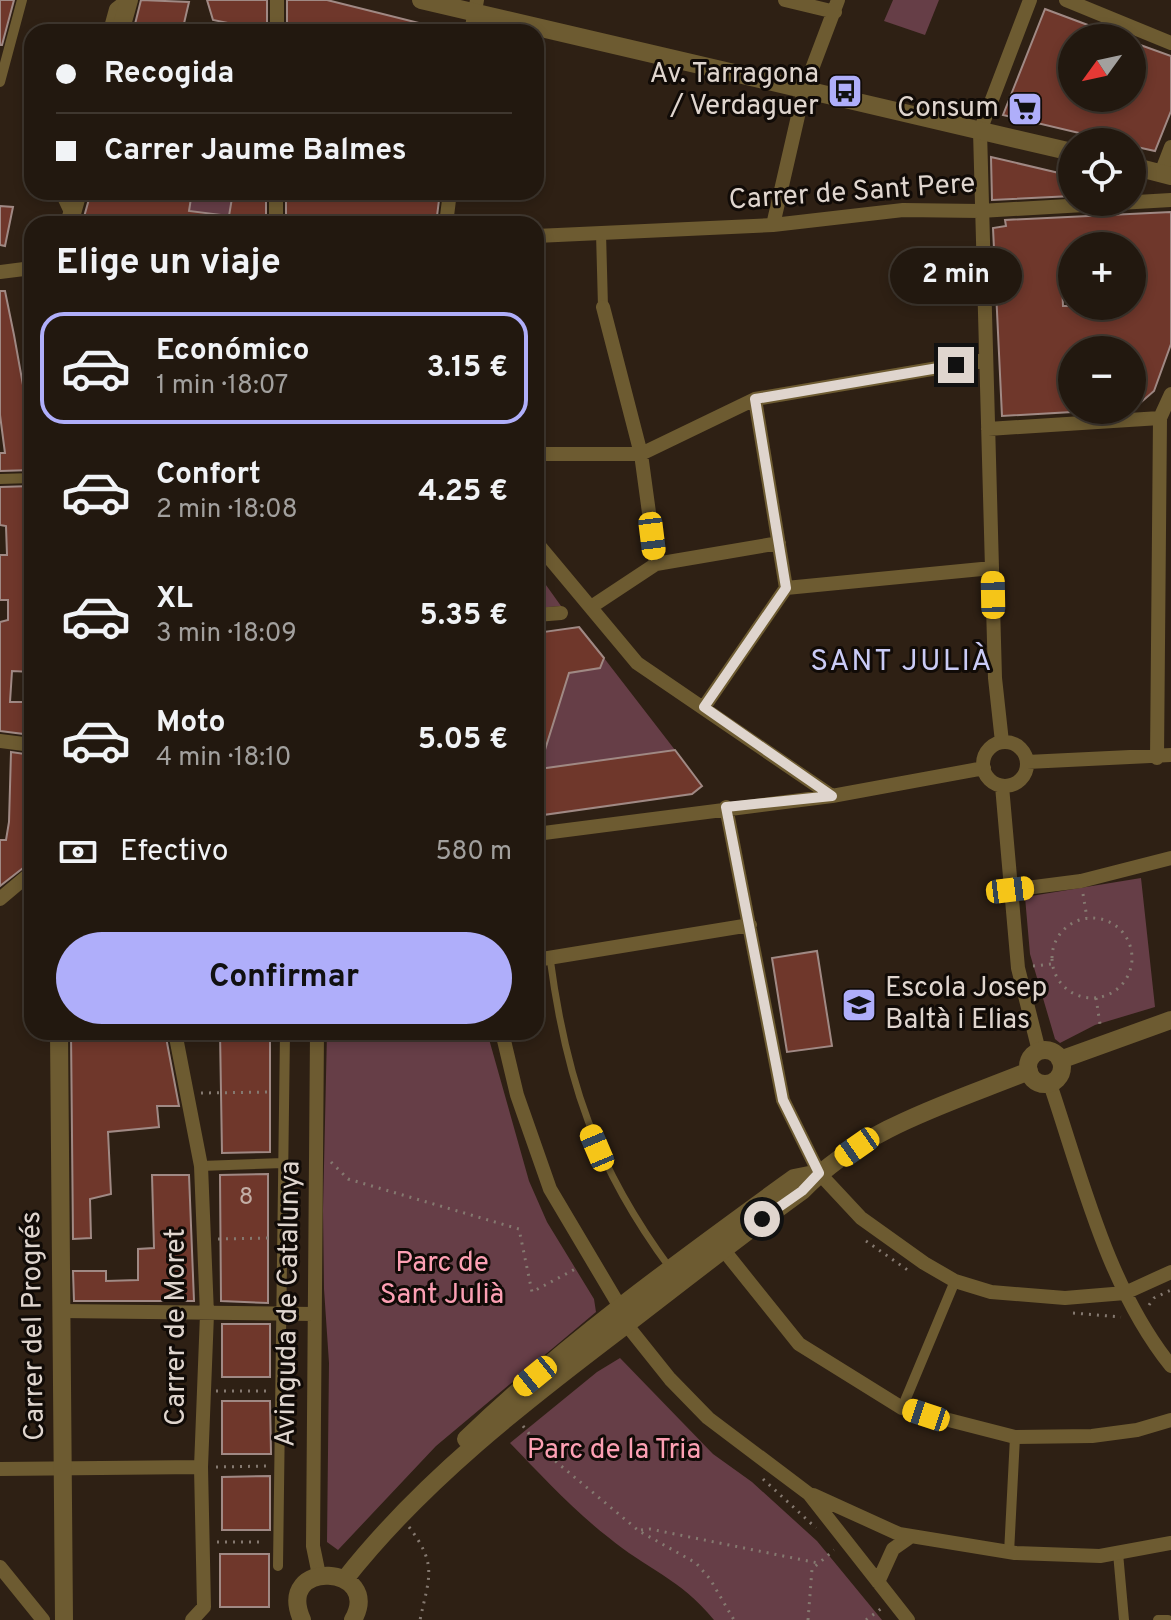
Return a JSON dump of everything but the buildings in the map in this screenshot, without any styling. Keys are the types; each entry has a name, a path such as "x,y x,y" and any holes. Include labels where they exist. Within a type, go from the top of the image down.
{"street":[{"path":"0,82 22,0"},
{"path":"112,24 116,9 129,0"},
{"path":"122,24 129,0"},
{"path":"277,0 277,24"},
{"path":"421,0 476,6 804,90 1058,149"},
{"path":"773,225 804,90 836,6 785,0"},
{"path":"1002,742 995,678 980,131 1030,0"},
{"path":"1066,0 1171,43"},
{"path":"1146,170 1166,175 1171,147"},
{"name":"Carrer de Sant Pere","path":"544,236 773,225 903,210 980,211 1171,200"},
{"path":"601,233 603,307 641,454 656,564"},
{"path":"0,272 24,269"},
{"path":"544,454 641,454 755,399 985,360"},
{"path":"1027,762 1164,756 1165,413 1171,394"},
{"path":"704,707 786,588 755,399"},
{"path":"988,429 1165,413"},
{"path":"0,479 24,478"},
{"path":"591,607 656,564 779,543"},
{"path":"544,551 637,663 832,796"},
{"path":"786,588 992,568"},
{"path":"544,614 561,613"},
{"path":"0,741 24,744"},
{"path":"1002,742 1018,746 1027,762 1019,781 1002,786 994,783 984,768 988,750 1002,742"},
{"path":"544,833 726,807 832,796 984,768"},
{"path":"1002,786 1018,968 1039,1051"},
{"path":"726,807 783,1100 819,1173 861,1218 955,1281 991,1292 1033,1297 1125,1293 1171,1272"},
{"path":"1010,890 1081,881 1171,858"},
{"path":"0,899 24,879"},
{"path":"544,959 750,925"},
{"path":"1060,1060 1171,1020"},
{"name":"Carrer del Progrés","path":"59,1040 64,1620"},
{"name":"Carrer de Moret","path":"176,1040 201,1166 207,1314 201,1467 204,1607 192,1620"},
{"path":"278,1566 285,1040"},
{"name":"Avinguda de Catalunya","path":"317,1040 313,1546 333,1576"},
{"path":"504,1040 517,1095 550,1189 623,1316 662,1370 708,1418 809,1494 910,1537 1009,1553 1059,1557 1118,1553 1171,1543"},
{"path":"1039,1051 1052,1052 1060,1060 1060,1075 1050,1084 1040,1084 1029,1071 1031,1057 1039,1051"},
{"path":"623,1316 802,1191 819,1173 899,1123 1029,1071"},
{"path":"1050,1084 1095,1217 1125,1293 1171,1366"},
{"path":"201,1166 283,1163"},
{"path":"302,1620 299,1612 300,1593 311,1579 333,1576 623,1316 671,1269 794,1178 819,1173"},
{"path":"722,1248 799,1344 902,1408 1015,1437 1092,1436 1137,1430 1171,1420"},
{"path":"902,1408 955,1281"},
{"path":"61,1311 314,1314"},
{"path":"1009,1553 1015,1437"},
{"path":"0,1469 201,1467"},
{"path":"809,1494 908,1620"},
{"path":"878,1582 893,1549 910,1537"},
{"path":"1118,1553 1124,1620"},
{"path":"0,1567 43,1620"},
{"path":"333,1576 356,1595 358,1605 353,1620"},
{"path":"1158,1620 1168,1620"}],"lane":[{"path":"544,963 580,1106 606,1169 671,1269"}],"path":[{"path":"1082,890 1087,918"},
{"path":"1087,918 1112,923 1126,938 1132,954 1130,971 1119,987 1096,998 1070,992 1059,981 1052,964 1058,937 1068,925 1087,918"},
{"path":"1033,966 1052,964"},
{"path":"1096,998 1100,1024"},
{"path":"186,1093 285,1092"},
{"path":"317,1149 348,1179 519,1229 532,1292 592,1260"},
{"path":"859,1234 910,1272"},
{"path":"204,1239 282,1237"},
{"path":"1150,1305 1154,1298 1171,1290"},
{"path":"1070,1313 1112,1314 1123,1318"},
{"path":"204,1391 281,1391"},
{"path":"521,1423 542,1450 639,1531 696,1563 710,1579 734,1620"},
{"path":"201,1467 280,1466"},
{"path":"763,1479 820,1532"},
{"path":"400,1538 416,1519"},
{"path":"409,1527 427,1550 430,1581 420,1620"},
{"path":"639,1531 664,1531 818,1563"},
{"path":"828,1541 844,1559"},
{"path":"205,1542 279,1542"},
{"path":"808,1620 812,1569 835,1549"},
{"path":"866,1620 883,1607 876,1598"}],"green space":[{"path":"893,0 939,0 925,35 884,21"},
{"path":"191,200 232,200 229,216 189,211"},
{"path":"544,582 561,606 544,607"},
{"path":"604,658 675,750 544,768 544,753 569,673 600,668"},
{"path":"1141,878 1155,1007 1095,1025 1060,1043 1055,1039 1030,954 1025,897"},
{"name":"Parc de Sant Julià","path":"327,1040 489,1040 529,1181 547,1222 594,1299 596,1312 436,1446 338,1550 327,1542 329,1363 323,1210"},
{"name":"Parc de la Tria","path":"620,1358 713,1454 752,1482 817,1541 882,1620 714,1620 676,1584 595,1527 510,1443 597,1372"}],"place":[{"name":"Av. Tarragona / Verdaguer","path":"845,91"},
{"name":"Consum","path":"1025,109"},
{"name":"Escola Josep Baltà i Elias","path":"859,1005"}],"district":[{"name":"SANT JULIÀ","path":"902,662"}],"route":[{"path":"762,1219 802,1191 819,1173 783,1100 726,807 832,796 704,707 786,588 755,399 956,365"}]}
